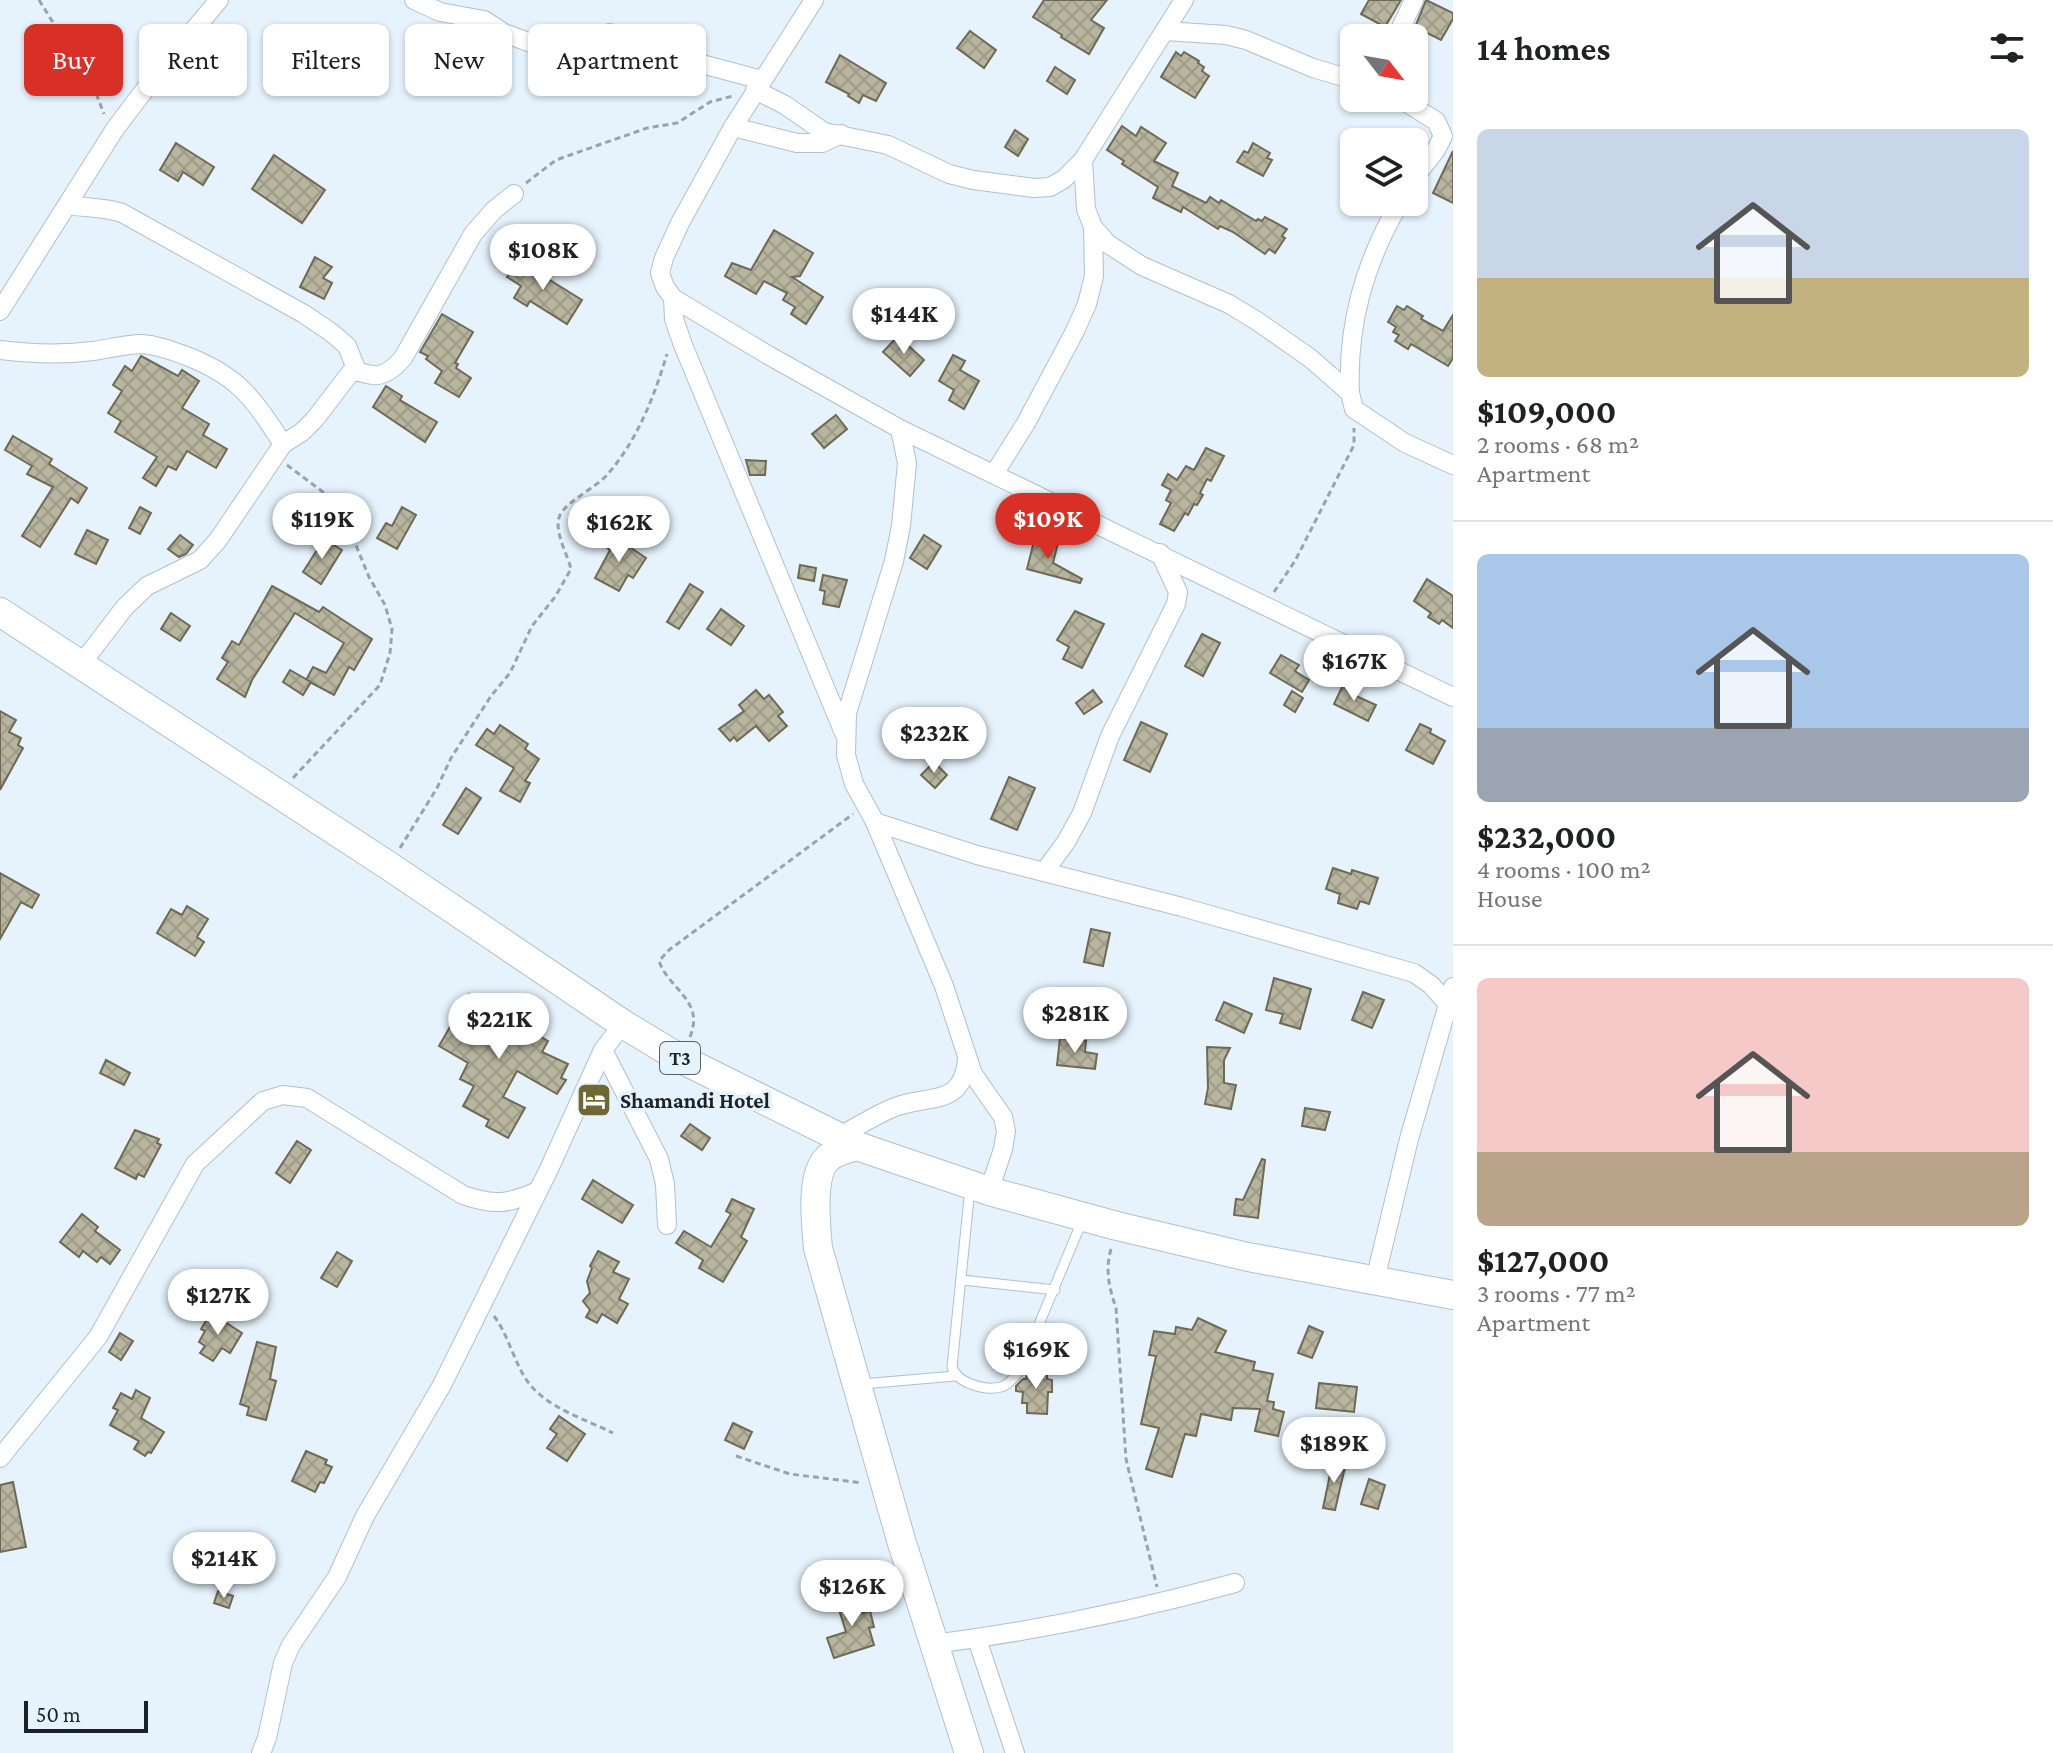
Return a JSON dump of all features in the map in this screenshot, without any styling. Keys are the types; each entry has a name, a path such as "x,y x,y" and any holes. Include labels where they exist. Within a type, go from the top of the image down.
{"main road":[{"name":"T3","path":"0,612 389,866 623,1024 681,1059 848,1142 980,1188 1117,1226 1248,1257 1453,1295"},
{"path":"848,1142 827,1159 820,1171 816,1225 823,1267 885,1485 969,1753"}],"street":[{"path":"0,311 115,129 219,0"},
{"path":"414,0 440,12 484,20 504,33 539,46 556,48 610,33 698,63 756,89 824,132 888,145 949,174 1034,188 1050,187 1064,179 1083,160 1184,0"},
{"path":"792,0 801,22"},
{"path":"814,0 733,127 664,258 660,273 673,298 900,429 1453,697"},
{"path":"1403,24 1414,0"},
{"path":"1165,31 1226,35 1246,40 1340,76"},
{"path":"1422,112 1436,121 1448,139 1428,160"},
{"path":"733,127 810,144 822,143 841,134"},
{"path":"994,474 1026,423 1087,304 1094,276 1093,227 1086,209 1083,160"},
{"path":"82,663 125,607 147,586 200,560 218,540 281,447 302,432 351,372 375,376 389,371 403,358 473,234 494,210 514,194"},
{"path":"68,205 94,210 108,208 122,213 304,314 341,339 357,371"},
{"path":"1352,401 1349,360 1364,282 1371,257 1393,216"},
{"path":"1093,227 1123,255 1229,304 1257,321 1310,358 1352,401 1405,443 1453,465"},
{"path":"673,298 674,319 845,736"},
{"path":"0,350 42,354 95,351 139,344 158,346 218,370 235,381 257,405 281,447"},
{"path":"900,429 907,463 901,526 894,561 847,713 845,736 849,770 875,822 944,986 967,1060 973,1074 1003,1117 1006,1131 1003,1149 980,1188"},
{"path":"1044,872 1082,813 1110,736 1176,604 1178,592 1160,553"},
{"path":"875,822 933,842 1182,907 1414,973 1450,996 1409,1139 1375,1280"},
{"path":"261,1753 283,1663 291,1645 337,1577 365,1516 419,1427 485,1303 603,1050 623,1024"},
{"path":"603,1050 659,1159 665,1184 667,1225"},
{"path":"848,1142 889,1109 948,1096 965,1075 967,1060"},
{"path":"0,1458 98,1337 195,1164 263,1101 283,1095 307,1098 463,1195 481,1201 502,1204 538,1191"},
{"path":"934,1644 977,1639 1161,1603 1235,1583"},
{"path":"977,1639 1015,1753"}],"lane":[{"path":"980,1188 962,1280 952,1367 955,1376 967,1384 1000,1388 1011,1382 1020,1370 1084,1217"},
{"path":"962,1280 1055,1290"},
{"path":"859,1385 955,1376"}],"path":[{"path":"39,0 94,88 98,103 115,129"},
{"path":"514,194 556,160 647,128 677,123 710,102 756,89"},
{"path":"389,866 437,788 451,758 510,673 532,626 555,597 571,569 557,527 561,512 607,475 635,435 658,382 674,319"},
{"path":"1265,605 1295,561 1354,445 1352,401"},
{"path":"278,793 380,685 390,653 392,629 385,605 369,577 339,504 285,463 281,447"},
{"path":"681,1059 694,1029 694,1012 682,992 663,974 659,961 669,950 865,805"},
{"path":"1117,1226 1107,1270 1116,1308 1126,1459 1161,1603"},
{"path":"485,1303 505,1331 526,1380 536,1391 552,1404 613,1433"},
{"path":"736,1456 790,1474 885,1485"}],"building":[{"path":"1044,0 1107,0 1091,20 1104,28 1089,54 1033,17"},
{"path":"1369,0 1401,0 1387,24 1379,24 1361,14"},
{"path":"1426,0 1453,13 1453,19 1441,40 1428,34 1428,24 1416,24"},
{"path":"970,31 996,50 984,68 957,48"},
{"path":"1176,52 1181,56 1184,52 1199,61 1204,67 1202,71 1209,76 1195,98 1161,77"},
{"path":"840,55 886,83 876,101 863,95 859,103 826,82"},
{"path":"1055,67 1075,80 1067,94 1047,81"},
{"path":"1122,126 1136,136 1141,127 1166,143 1154,161 1178,173 1172,186 1206,203 1210,197 1219,203 1221,200 1256,221 1262,221 1265,217 1287,229 1275,253 1269,249 1265,254 1233,232 1220,226 1218,229 1183,207 1181,212 1153,198 1158,187 1122,164 1124,161 1107,150"},
{"path":"1015,130 1028,139 1018,156 1005,147"},
{"path":"176,143 214,167 203,185 183,172 178,181 160,170"},
{"path":"1253,143 1270,153 1267,158 1272,160 1263,176 1237,162 1244,151 1248,153"},
{"path":"1453,151 1453,203 1433,193"},
{"path":"274,155 325,190 302,223 252,189"},
{"path":"774,230 813,253 800,276 792,277 823,297 806,324 791,314 795,307 783,300 787,293 764,281 756,294 725,276 732,263 751,270"},
{"path":"315,257 332,267 323,278 332,283 324,299 300,287"},
{"path":"520,258 582,300 567,324 530,301 527,306 514,298 521,286 507,277"},
{"path":"1397,306 1404,310 1407,306 1423,316 1421,319 1443,331 1453,315 1453,358 1448,366 1411,344 1408,349 1395,341 1399,335 1393,332 1396,327 1388,322"},
{"path":"442,314 473,332 455,363 458,364 456,368 471,378 459,397 435,383 442,371 420,352"},
{"path":"898,336 924,360 910,376 883,352"},
{"path":"953,355 965,361 960,370 979,381 964,409 949,400 954,390 939,381"},
{"path":"141,356 178,376 182,370 199,381 182,408 209,424 203,435 227,449 216,468 187,451 176,470 168,466 156,486 143,478 157,457 115,432 121,421 108,413 122,391 113,385 125,366 132,371"},
{"path":"386,386 402,396 400,400 437,422 425,442 373,407"},
{"path":"836,415 847,429 824,448 812,434"},
{"path":"13,436 52,459 49,464 87,488 78,503 71,498 40,547 22,536 53,487 27,474 32,466 5,450"},
{"path":"1206,448 1224,456 1211,481 1207,479 1197,505 1194,504 1188,515 1185,513 1174,531 1160,524 1171,503 1166,500 1171,490 1162,485 1168,474 1177,480 1186,466 1194,470"},
{"path":"746,460 766,461 765,475 750,475"},
{"path":"140,507 151,513 140,534 129,528"},
{"path":"402,507 416,515 397,549 377,538 386,523 392,526"},
{"path":"87,530 108,540 96,564 75,554"},
{"path":"180,535 193,545 179,557 168,549"},
{"path":"612,535 646,558 633,578 628,575 619,591 595,578 610,550 605,546"},
{"path":"924,535 941,546 927,569 910,558"},
{"path":"1035,537 1058,543 1053,563 1082,579 1080,583 1027,569"},
{"path":"324,539 342,550 321,584 303,572"},
{"path":"800,565 816,568 814,581 798,578"},
{"path":"823,575 847,580 839,607 823,604 825,591 820,590"},
{"path":"1427,579 1453,596 1453,628 1442,620 1439,624 1428,617 1431,613 1414,601"},
{"path":"690,584 703,592 679,629 667,622"},
{"path":"272,586 319,612 323,607 372,639 354,670 349,667 334,695 306,680 313,667 326,673 344,643 295,613 252,680 245,697 217,679 228,662 222,658 232,641 239,645"},
{"path":"721,609 744,626 731,645 707,629"},
{"path":"1075,611 1104,624 1082,668 1063,659 1069,647 1057,640"},
{"path":"171,613 190,626 180,641 161,629"},
{"path":"1202,634 1220,643 1203,676 1185,666"},
{"path":"1281,655 1299,665 1295,671 1309,680 1302,692 1270,673"},
{"path":"290,670 311,682 303,695 283,682"},
{"path":"1344,683 1359,690 1356,696 1376,705 1368,721 1334,704"},
{"path":"756,690 764,699 769,695 783,712 778,716 787,726 769,741 756,726 737,741 734,737 730,741 719,729 744,711 739,705"},
{"path":"1093,690 1102,702 1084,714 1076,703"},
{"path":"1292,691 1303,698 1295,712 1284,705"},
{"path":"0,711 16,720 9,732 21,738 18,745 23,748 0,790"},
{"path":"1141,722 1167,734 1150,772 1124,760"},
{"path":"1420,724 1445,741 1433,764 1406,750"},
{"path":"500,725 528,744 525,749 539,759 525,781 530,783 520,802 500,791 514,768 476,745 487,729 494,734"},
{"path":"934,762 947,775 935,788 921,775"},
{"path":"1009,777 1035,788 1017,830 991,819"},
{"path":"466,788 481,798 458,834 443,825"},
{"path":"1333,868 1378,878 1369,904 1360,901 1357,909 1338,903 1340,894 1326,889"},
{"path":"0,873 39,895 32,908 21,902 0,939"},
{"path":"187,906 208,919 197,937 204,942 195,956 157,933 171,909 182,915"},
{"path":"1091,929 1110,933 1103,966 1084,962"},
{"path":"1274,978 1311,989 1300,1029 1280,1023 1283,1014 1266,1010"},
{"path":"1363,992 1384,1000 1372,1028 1352,1020"},
{"path":"469,994 548,1041 542,1052 568,1064 561,1078 566,1080 557,1094 517,1071 503,1097 525,1108 508,1138 486,1126 489,1120 463,1106 474,1086 460,1079 468,1063 439,1046"},
{"path":"1224,1002 1252,1014 1244,1033 1216,1020"},
{"path":"1060,1038 1086,1041 1085,1052 1097,1054 1095,1069 1057,1065"},
{"path":"1207,1047 1230,1048 1224,1060 1224,1083 1236,1085 1231,1109 1205,1104 1208,1088"},
{"path":"106,1060 130,1073 124,1085 100,1073"},
{"path":"1305,1108 1330,1112 1325,1130 1302,1126"},
{"path":"690,1124 710,1138 702,1150 681,1136"},
{"path":"135,1130 159,1139 157,1143 161,1145 144,1177 138,1174 136,1179 115,1168"},
{"path":"297,1141 311,1150 290,1183 276,1173"},
{"path":"1262,1159 1265,1160 1258,1218 1234,1215 1236,1199 1243,1200"},
{"path":"593,1180 633,1205 622,1223 582,1199"},
{"path":"732,1199 754,1209 741,1237 747,1241 723,1282 699,1268 703,1260 676,1243 684,1231 711,1247 731,1214 726,1211"},
{"path":"82,1214 98,1227 95,1231 120,1250 110,1264 101,1257 97,1262 83,1251 79,1257 60,1242"},
{"path":"598,1251 619,1262 613,1272 629,1279 619,1299 628,1304 617,1323 602,1314 597,1323 586,1317 590,1310 583,1301 590,1293 587,1281"},
{"path":"337,1252 352,1261 337,1287 321,1278"},
{"path":"211,1313 242,1333 230,1353 222,1348 213,1361 200,1353 205,1346 199,1342 205,1331 201,1329"},
{"path":"1198,1318 1226,1331 1215,1352 1255,1362 1253,1370 1273,1374 1267,1401 1274,1402 1273,1409 1284,1412 1278,1436 1255,1431 1260,1409 1233,1408 1231,1420 1201,1414 1196,1436 1185,1434 1172,1477 1146,1469 1159,1428 1141,1424 1156,1356 1149,1355 1154,1331 1175,1334 1176,1327 1192,1330"},
{"path":"1309,1326 1323,1332 1312,1358 1298,1353"},
{"path":"120,1333 133,1341 121,1360 109,1352"},
{"path":"257,1342 276,1347 270,1379 276,1381 266,1420 247,1415 249,1407 240,1404"},
{"path":"1028,1369 1047,1370 1047,1379 1052,1380 1047,1414 1027,1413 1027,1403 1022,1403 1023,1392 1016,1391 1016,1386 1026,1379"},
{"path":"1319,1383 1357,1387 1354,1412 1316,1408"},
{"path":"136,1390 150,1398 141,1418 164,1432 151,1453 145,1456 134,1449 139,1441 110,1425 118,1410 113,1408 121,1393 132,1399"},
{"path":"559,1416 585,1434 567,1461 547,1448 557,1434 550,1429"},
{"path":"733,1423 752,1432 744,1449 725,1440"},
{"path":"306,1451 327,1460 325,1464 332,1467 315,1492 292,1481"},
{"path":"1333,1460 1346,1463 1335,1510 1323,1508"},
{"path":"1369,1479 1385,1485 1378,1509 1361,1504"},
{"path":"13,1482 26,1547 0,1552 0,1485"},
{"path":"218,1591 233,1596 229,1608 214,1603"},
{"path":"857,1593 863,1613 870,1611 874,1627 869,1628 874,1645 834,1658 827,1638 846,1632 836,1600"}],"place":[{"name":"Shamandi Hotel","path":"594,1100"}]}
